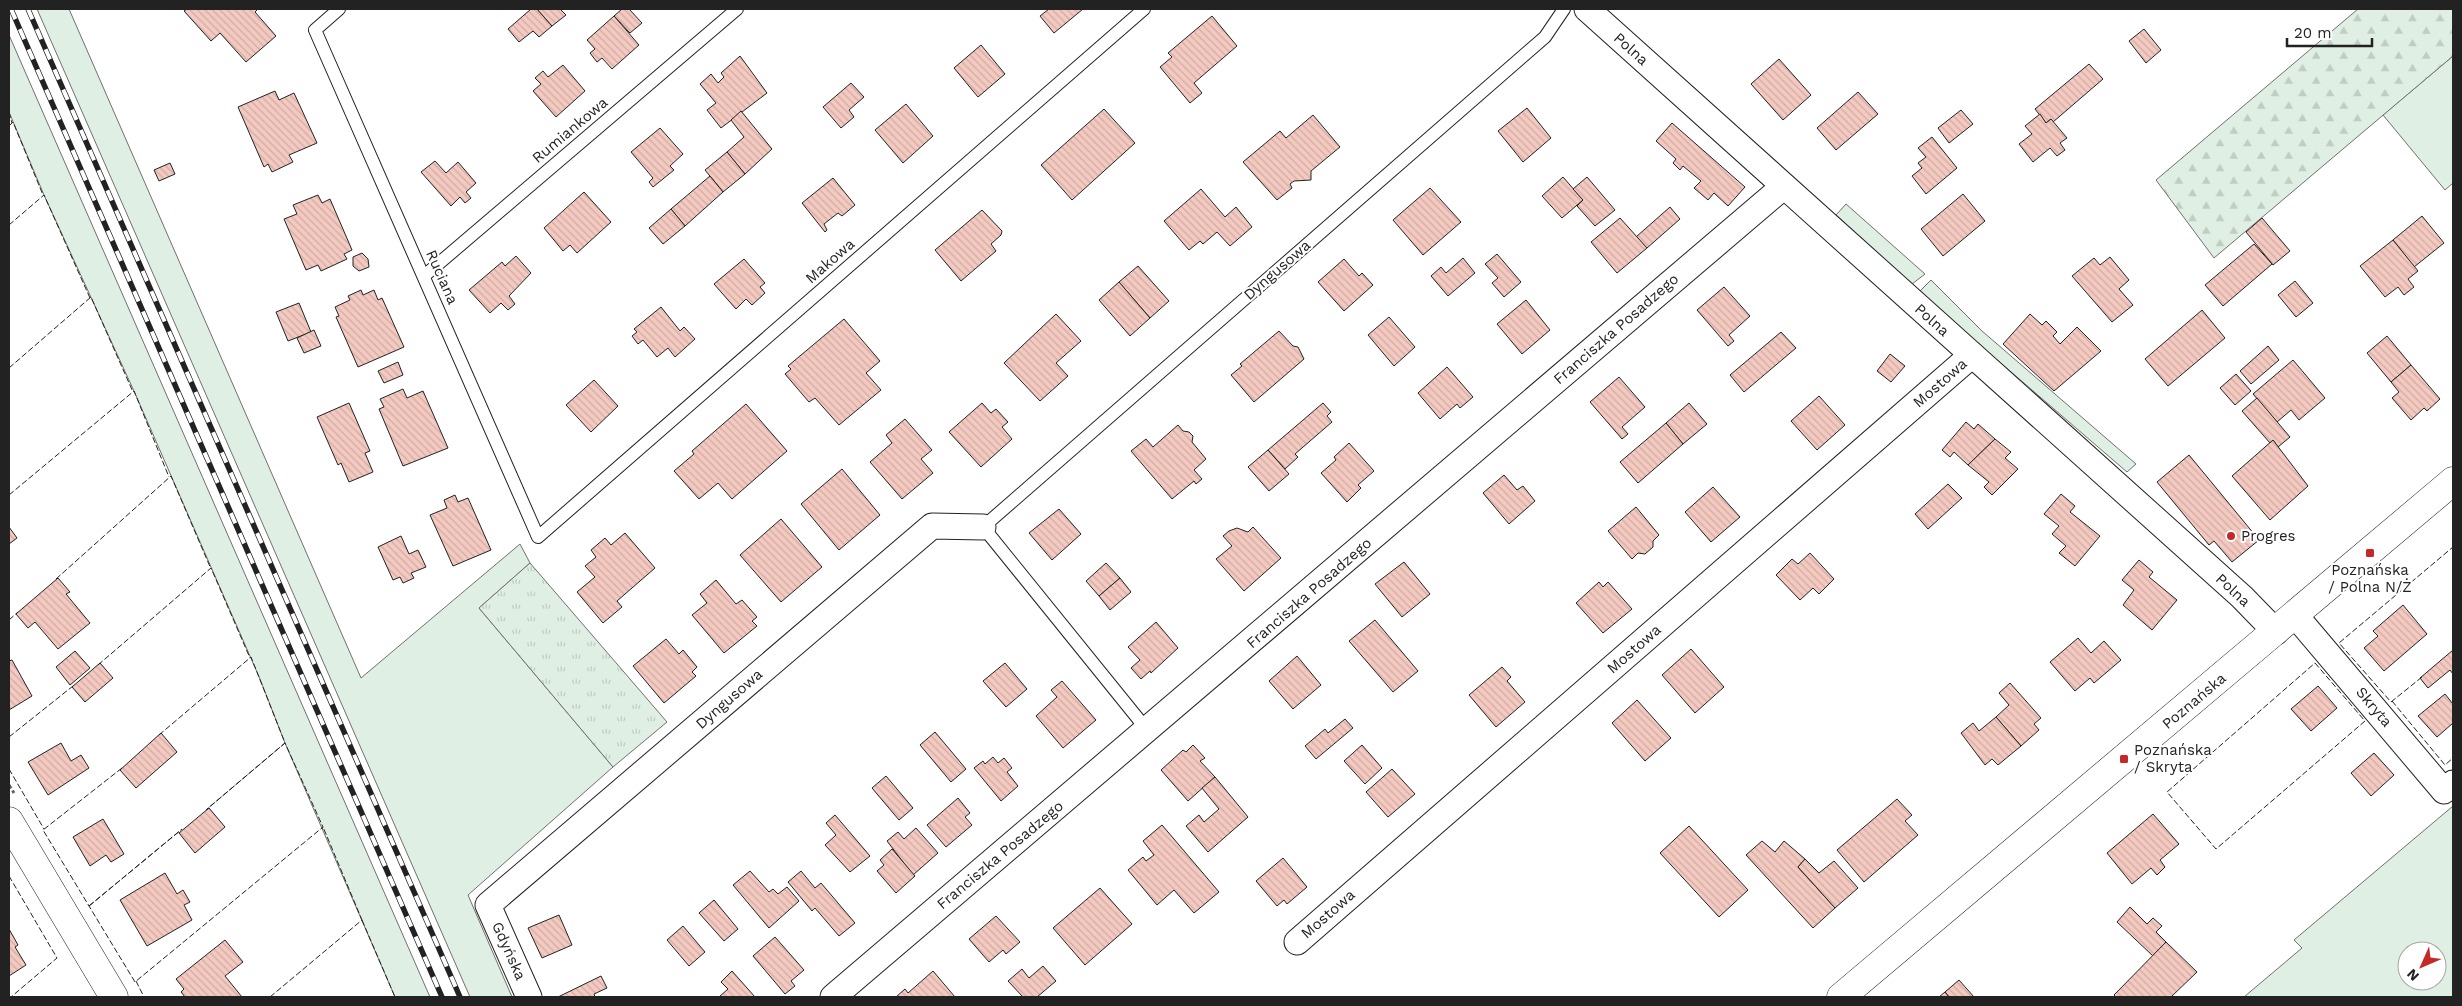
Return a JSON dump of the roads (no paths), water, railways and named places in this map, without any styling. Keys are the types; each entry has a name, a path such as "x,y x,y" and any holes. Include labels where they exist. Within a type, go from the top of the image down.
{"main road":[{"name":"Poznańska","path":"1841,997 2453,481"},
{"path":"9,821 114,997"}],"street":[{"name":"Polna","path":"1586,9 1782,187 2242,598 2285,623"},
{"name":"Franciszka Posadzego","path":"833,997 1782,187"},
{"name":"Mostowa","path":"1297,942 1972,356"},
{"name":"Dyngusowa","path":"488,905 932,526 983,527"},
{"name":"Skryta","path":"2285,623 2444,791 2453,783"},
{"name":"Gdyńska","path":"488,905 529,997"}],"lane":[{"name":"Ruciana","path":"339,9 315,30 538,538"},
{"name":"Rumiankowa","path":"424,276 737,9"},
{"name":"Makowa","path":"538,538 1144,9"},
{"name":"Dyngusowa","path":"983,527 1545,37 1564,9"},
{"path":"983,527 1148,730"}],"railway":[{"path":"11,9 442,997"},
{"path":"28,9 460,997"}],"place":[{"name":"Progres","path":"2231,536"},
{"name":"Poznańska / Polna N/Ż","path":"2370,553"},
{"name":"Poznańska / Skryta","path":"2124,759"}]}
